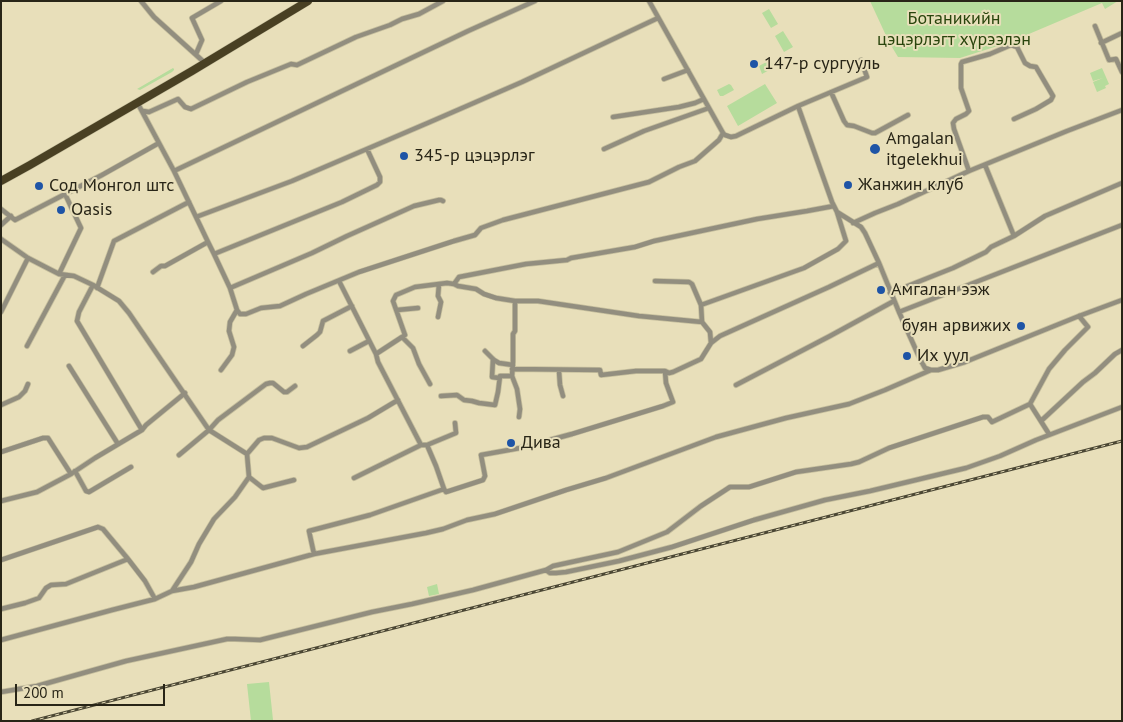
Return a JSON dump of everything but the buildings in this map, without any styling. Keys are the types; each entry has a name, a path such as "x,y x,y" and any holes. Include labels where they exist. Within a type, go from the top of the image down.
{"highway":[{"path":"1,181 308,1"}],"street":[{"path":"141,1 162,25 205,63"},
{"path":"196,54 202,40 192,18 221,1"},
{"path":"143,112 149,112 178,99 185,107 191,109 247,82 291,64 297,65 356,38 419,14 443,1"},
{"path":"174,171 535,1"},
{"path":"649,1 723,133 728,137 867,77 860,60"},
{"path":"196,217 292,181 367,149 522,82 658,18"},
{"path":"1095,26 1109,60 1116,59 1122,72"},
{"path":"1101,43 1122,33"},
{"path":"969,171 953,123 968,111 961,88 962,62 990,54 1011,45 1017,47 1025,63 1036,67 1053,96 1051,100 1036,109 1014,119"},
{"path":"664,79 688,70"},
{"path":"830,92 847,124 872,133 908,116"},
{"path":"613,117 679,107 704,99"},
{"path":"137,102 160,142 230,288 240,314 246,314 261,308 280,306 379,265 475,235 481,228 496,223 649,182 695,161 719,140 723,133"},
{"path":"701,305 804,268 838,249 846,241 798,106"},
{"path":"604,149 650,129 709,108"},
{"path":"853,223 969,171 1122,110"},
{"path":"1,209 15,220 102,175 160,142"},
{"path":"214,254 342,202 377,185 380,182 380,177 367,149"},
{"path":"985,165 1014,236"},
{"path":"890,293 954,268 1014,236 1044,216 1122,183"},
{"path":"27,346 62,274 81,228 65,194"},
{"path":"230,288 312,254 346,236 414,206 439,200 443,201"},
{"path":"142,430 77,321 79,312 95,286 114,241 189,202"},
{"path":"454,284 459,277 526,264 567,260 635,247 654,241 757,219 834,206"},
{"path":"837,212 861,227 865,233 920,359 925,368 931,370 938,370 965,362 1122,300"},
{"path":"1,225 11,216"},
{"path":"899,312 1122,225"},
{"path":"1,239 28,258 62,274 74,276 95,286 119,302 129,313 209,430 247,454"},
{"path":"153,272 208,242"},
{"path":"1,312 28,258"},
{"path":"484,351 499,363 524,369 559,371 600,370 601,375 665,371 669,373 701,359 710,343 720,336 879,263"},
{"path":"339,281 376,354 378,362 436,466 446,492 483,480 485,476 481,455 520,448 572,434 672,402 666,383 665,371"},
{"path":"655,281 689,282 692,284 701,305 702,322 710,332 710,343"},
{"path":"438,317 441,302 438,296 439,284"},
{"path":"376,354 405,335 394,301 396,295 415,288 439,284 454,284 496,298 515,301 538,301 638,316 702,322"},
{"path":"515,301 512,376 517,389 520,409 519,417"},
{"path":"736,385 894,301"},
{"path":"303,346 320,332 322,321 352,306"},
{"path":"397,310 418,308"},
{"path":"221,370 232,355 234,347 229,331 230,322 237,310"},
{"path":"1,692 37,686 117,663 227,639 260,640 372,612 481,588 546,570 553,566 624,551 674,527 730,487 749,487 796,472 859,462 889,448 983,417 988,417 992,422 1030,404 1048,369 1088,328 1079,316"},
{"path":"402,337 413,348 430,384"},
{"path":"350,352 369,341"},
{"path":"1041,421 1083,382 1122,350"},
{"path":"493,359 492,377 512,376"},
{"path":"69,366 118,444"},
{"path":"1,640 155,599 172,591 194,587 314,554 426,533 467,520 495,514 606,478 716,437 786,418 849,404 931,370"},
{"path":"559,371 562,396"},
{"path":"441,396 457,396 464,400 495,405 499,378"},
{"path":"1,405 19,397 26,390 28,384"},
{"path":"179,455 218,420 266,384 273,384 287,392 295,386"},
{"path":"1,501 37,492 73,472 142,430 185,393"},
{"path":"172,591 191,562 214,519 235,497 249,477 247,454 259,440 272,438 299,448 307,446 368,418 398,400"},
{"path":"1030,404 1049,434"},
{"path":"546,570 550,573 566,572 619,561 672,547 816,502 974,466 1049,434 1122,407"},
{"path":"354,478 424,445 456,433 455,423"},
{"path":"1,452 48,438 86,491 89,492 131,467"},
{"path":"249,477 263,488 294,480"},
{"path":"314,554 309,531 370,515 444,489"},
{"path":"1,560 98,527 104,529 128,559 145,581 155,599"},
{"path":"1,609 39,598 46,588 51,585 66,584 128,559"}],"green space":[{"name":"Ботаникийн цэцэрлэгт хүрээлэн","path":"870,1 1118,1 1105,9 1102,3 1010,42 960,58 898,57"},
{"path":"769,9 778,24 771,28 762,13"},
{"path":"783,31 793,47 784,52 775,36"},
{"path":"770,60 773,68 762,74 759,66"},
{"path":"173,68 172,72 140,90 137,89"},
{"path":"1102,68 1109,84 1105,86 1106,88 1097,92 1093,82 1103,78 1093,81 1090,73"},
{"path":"729,84 734,90 720,96 717,90"},
{"path":"765,84 777,103 738,126 727,106"},
{"path":"437,584 439,594 429,596 427,587"},
{"path":"269,682 273,720 251,721 247,684"}],"railway":[{"path":"32,721 1122,441"}],"place":[{"name":"147-р сургууль","path":"754,64"},
{"name":"Amgalan itgelekhui","path":"875,149"},
{"name":"345-р цэцэрлэг","path":"404,156"},
{"name":"Жанжин клуб","path":"848,185"},
{"name":"Сод Монгол штс","path":"39,186"},
{"name":"Oasis","path":"61,210"},
{"name":"Амгалан ээж","path":"881,290"},
{"name":"буян арвижих","path":"1021,326"},
{"name":"Их уул","path":"907,356"},
{"name":"Дива","path":"511,443"}]}
